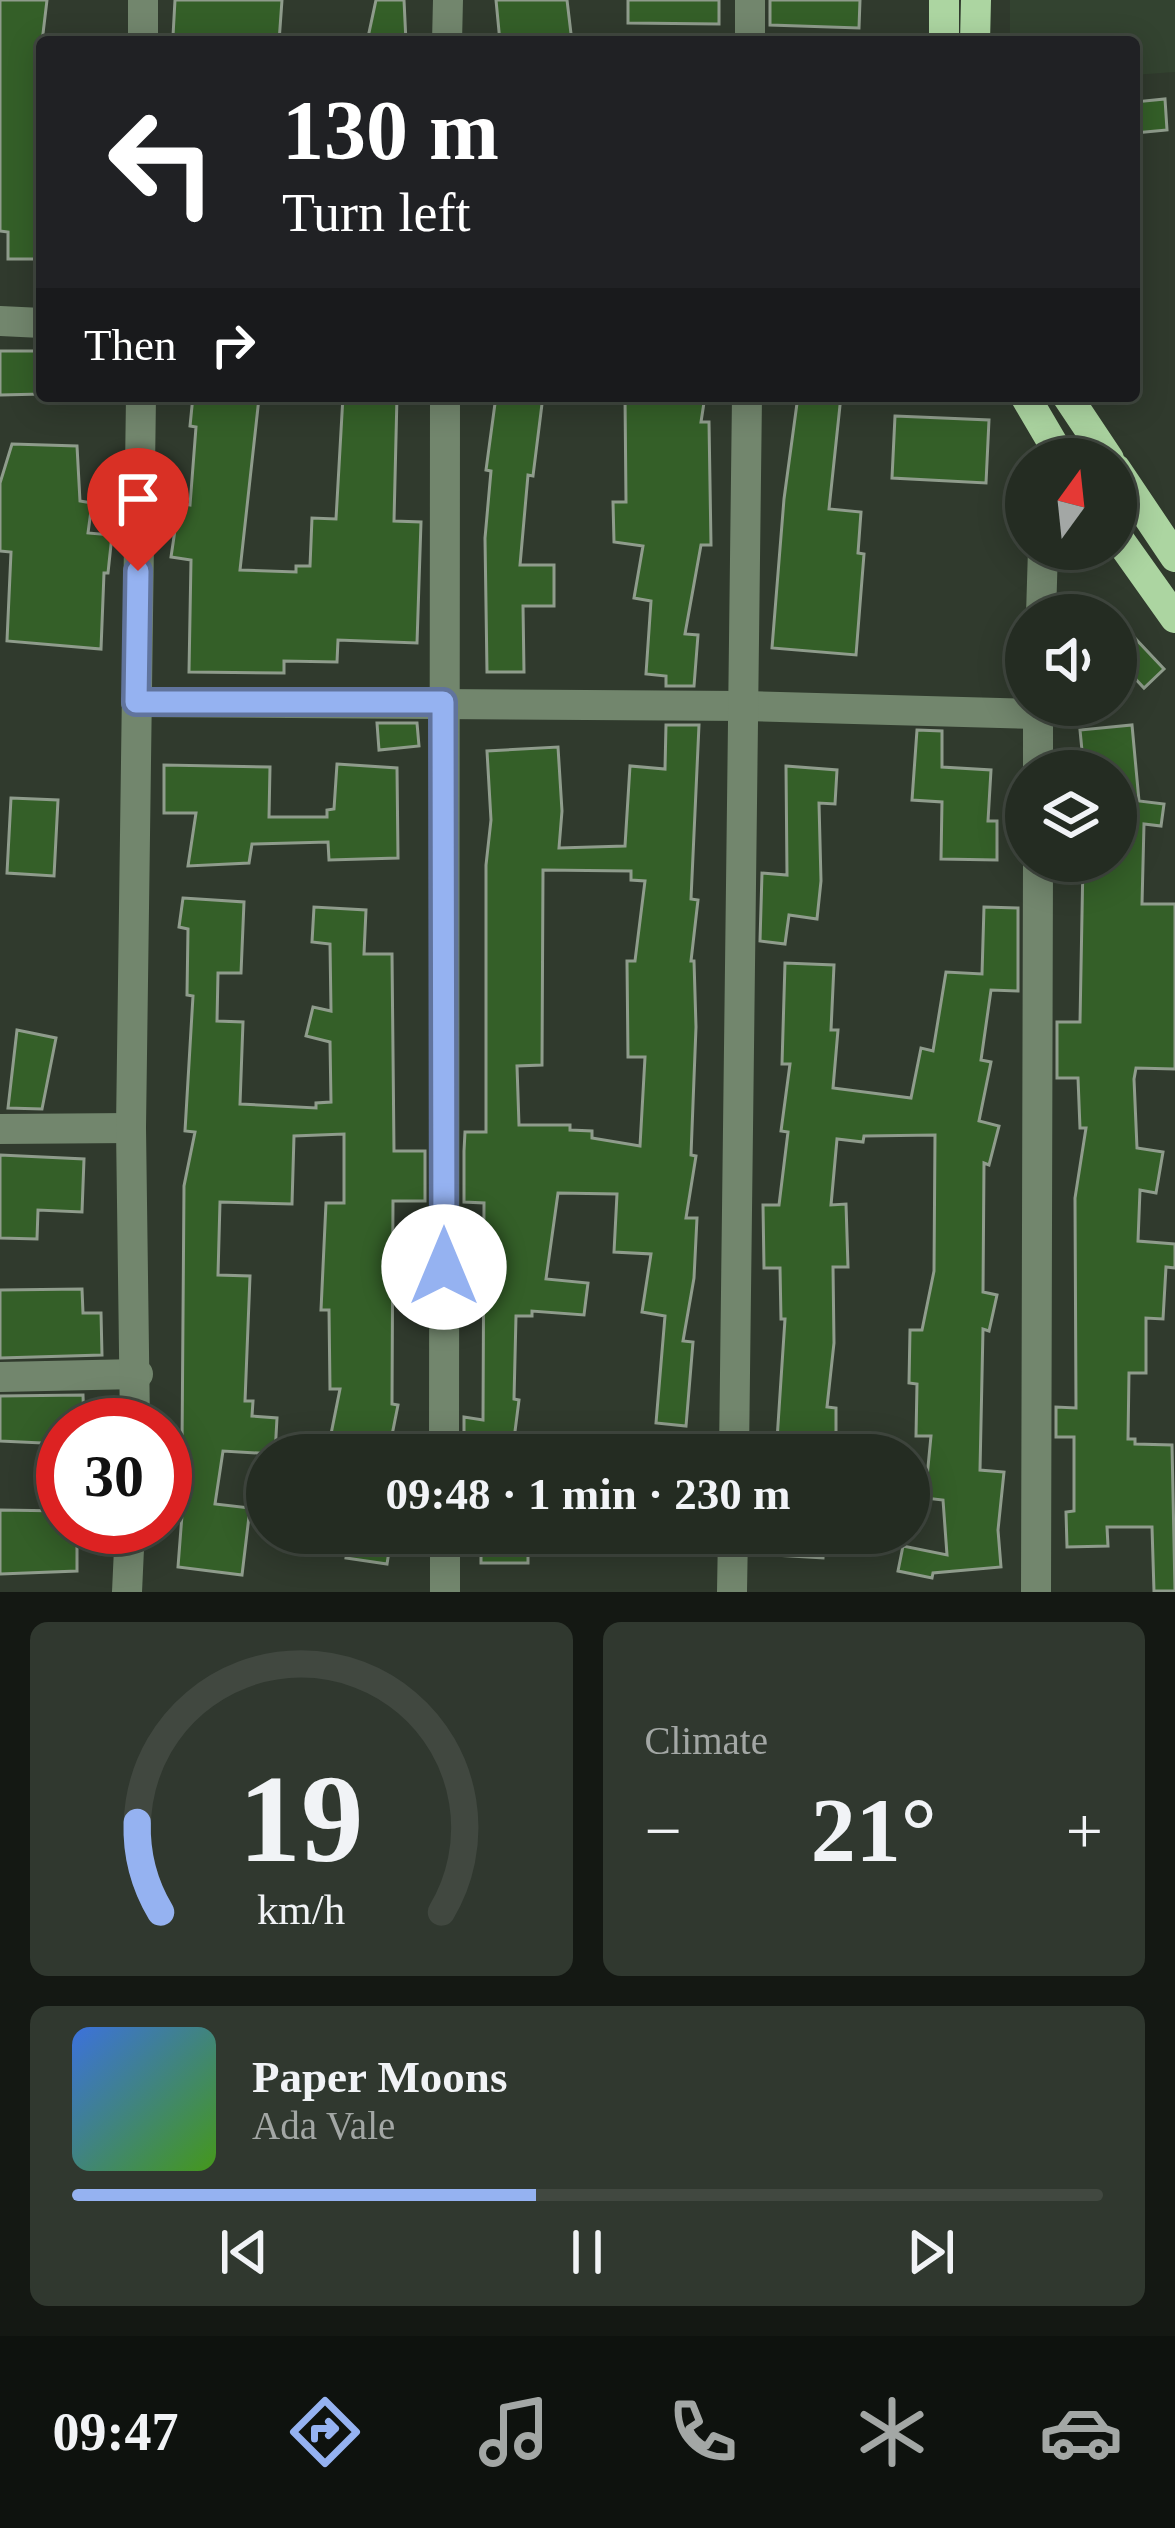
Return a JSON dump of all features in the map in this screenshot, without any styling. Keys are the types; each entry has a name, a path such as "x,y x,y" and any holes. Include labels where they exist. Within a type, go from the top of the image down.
{"main road":[{"path":"944,0 944,36"},
{"path":"975,36 976,0"},
{"path":"1028,402 1044,438"},
{"path":"1071,402 1095,438"},
{"path":"1137,501 1175,557"},
{"path":"1137,565 1175,618"}],"street":[{"path":"143,0 143,36"},
{"path":"447,36 448,0"},
{"path":"750,0 750,36"},
{"path":"0,321 36,322"},
{"path":"137,1398 131,1128 141,402"},
{"path":"445,402 445,1434"},
{"path":"734,1434 747,402"},
{"path":"136,702 1005,709"},
{"path":"1036,1592 1038,882"},
{"path":"0,1129 131,1128"},
{"path":"0,1377 138,1374"},
{"path":"127,1592 129,1554"},
{"path":"445,1554 445,1592"},
{"path":"732,1592 733,1554"}],"shaded area":[{"path":"1010,0 1175,0 1175,72 1140,75 1140,36 1010,36"}],"building":[{"path":"0,0 47,0 43,36 36,36 36,259 8,259 8,232 0,231"},
{"path":"175,0 282,0 279,36 173,36"},
{"path":"376,0 404,0 406,36 368,36"},
{"path":"496,0 567,0 571,36 499,36"},
{"path":"628,0 719,0 719,24 628,23"},
{"path":"770,0 860,0 859,28 770,25"},
{"path":"1165,99 1167,130 1140,132 1140,101"},
{"path":"0,351 36,351 36,394 0,395"},
{"path":"192,402 259,402 240,570 296,572 296,566 310,566 312,518 336,519 343,402 397,402 394,521 421,522 417,643 338,640 337,662 284,661 284,673 189,672 191,560 171,557 179,503 190,505 196,427 190,426"},
{"path":"495,402 542,402 533,476 528,475 520,565 554,565 554,606 523,606 524,672 487,672 485,538 491,471 486,470"},
{"path":"625,402 704,402 701,422 709,422 711,545 701,545 685,634 698,635 694,686 666,686 666,676 646,674 651,601 634,598 643,546 614,542 613,502 626,502"},
{"path":"797,402 840,402 829,509 861,512 858,553 864,554 856,655 772,648"},
{"path":"895,416 989,420 986,483 892,478"},
{"path":"12,444 77,446 80,501 92,503 88,533 112,535 108,573 104,573 101,649 7,641 11,552 0,551 0,483"},
{"path":"1137,640 1164,669 1144,688 1137,680"},
{"path":"377,723 417,723 419,746 379,750"},
{"path":"666,725 699,725 691,899 698,900 691,961 696,1027 691,1155 696,1156 686,1218 697,1218 694,1278 683,1341 693,1342 686,1426 656,1423 665,1316 642,1312 651,1254 614,1252 617,1194 558,1193 546,1279 588,1283 584,1315 532,1311 532,1316 516,1316 514,1399 519,1400 515,1434 464,1434 464,1417 483,1420 484,1203 464,1202 464,1151 465,1132 486,1132 486,865 491,820 487,751 558,747 559,848 625,846 630,766 665,769","holes":["543,870 631,871 631,880 645,881 635,961 627,961 628,1057 645,1057 640,1146 592,1138 592,1131 570,1130 570,1125 519,1125 517,1066 542,1065"]},
{"path":"1132,726 1134,750 1082,750 1080,730"},
{"path":"917,730 942,731 942,767 991,770 988,821 997,821 997,860 941,859 942,802 912,800"},
{"path":"337,764 397,768 398,858 329,860 328,842 252,844 249,863 188,866 196,813 164,813 164,765 270,767 269,817 327,817 327,810 334,809"},
{"path":"786,766 837,770 835,804 819,803 817,919 789,915 785,944 760,941 762,873 787,875"},
{"path":"1137,779 1139,801 1164,804 1161,826 1144,824 1142,904 1175,904 1175,1069 1136,1068 1134,1079 1137,1148 1163,1152 1156,1193 1140,1190 1138,1241 1175,1244 1175,1268 1166,1267 1163,1319 1146,1318 1146,1373 1129,1373 1128,1439 1135,1439 1135,1444 1172,1445 1175,1591 1154,1591 1152,1527 1107,1527 1108,1546 1067,1547 1066,1512 1074,1511 1074,1437 1056,1437 1056,1407 1076,1408 1075,1198 1086,1128 1080,1128 1078,1078 1057,1078 1057,1022 1080,1022 1083,882 1137,882"},
{"path":"11,798 58,800 54,876 7,873"},
{"path":"183,898 244,902 241,973 218,973 217,1021 243,1022 240,1104 316,1108 316,1103 331,1102 330,1042 306,1036 313,1007 331,1011 330,944 312,942 314,907 366,910 364,954 392,954 394,1151 425,1151 425,1201 393,1201 392,1404 398,1405 392,1434 331,1434 340,1389 330,1389 329,1310 321,1310 326,1203 344,1203 344,1134 294,1136 292,1204 220,1202 218,1275 250,1276 245,1401 253,1401 252,1416 277,1418 276,1434 246,1434 246,1452 223,1451 215,1504 246,1508 242,1575 178,1567 179,1554 192,1554 192,1398 182,1398 184,1186 195,1132 185,1131 193,996 187,995 188,929 179,927"},
{"path":"984,907 1018,908 1018,991 991,990 981,1060 991,1062 979,1121 999,1126 989,1165 984,1163 983,1292 997,1295 989,1331 983,1329 980,1470 1004,1472 998,1530 1001,1567 933,1573 932,1578 898,1571 901,1554 947,1555 943,1500 930,1499 931,1436 916,1434 917,1384 909,1383 910,1330 922,1330 934,1271 935,1135 864,1136 863,1142 837,1139 831,1205 846,1204 848,1267 833,1267 834,1343 827,1407 836,1408 836,1434 777,1434 785,1319 781,1319 780,1268 764,1268 763,1205 779,1205 788,1132 781,1131 790,1064 782,1064 785,963 834,965 831,1030 838,1030 833,1088 911,1098 921,1048 933,1051 946,972 982,974"},
{"path":"17,1030 56,1038 42,1109 8,1108"},
{"path":"0,1155 84,1159 82,1212 38,1210 37,1239 0,1238"},
{"path":"82,1289 83,1313 101,1313 102,1355 0,1358 0,1290"},
{"path":"0,1396 83,1398 36,1398 36,1443 0,1441"},
{"path":"0,1510 36,1511 36,1554 77,1554 77,1571 0,1574"},
{"path":"347,1554 389,1554 387,1564 346,1558"},
{"path":"481,1554 528,1554 528,1563 481,1563"},
{"path":"775,1554 823,1554 823,1558"}],"route":[{"path":"138,571 136,702 443,702 444,1267"}]}
